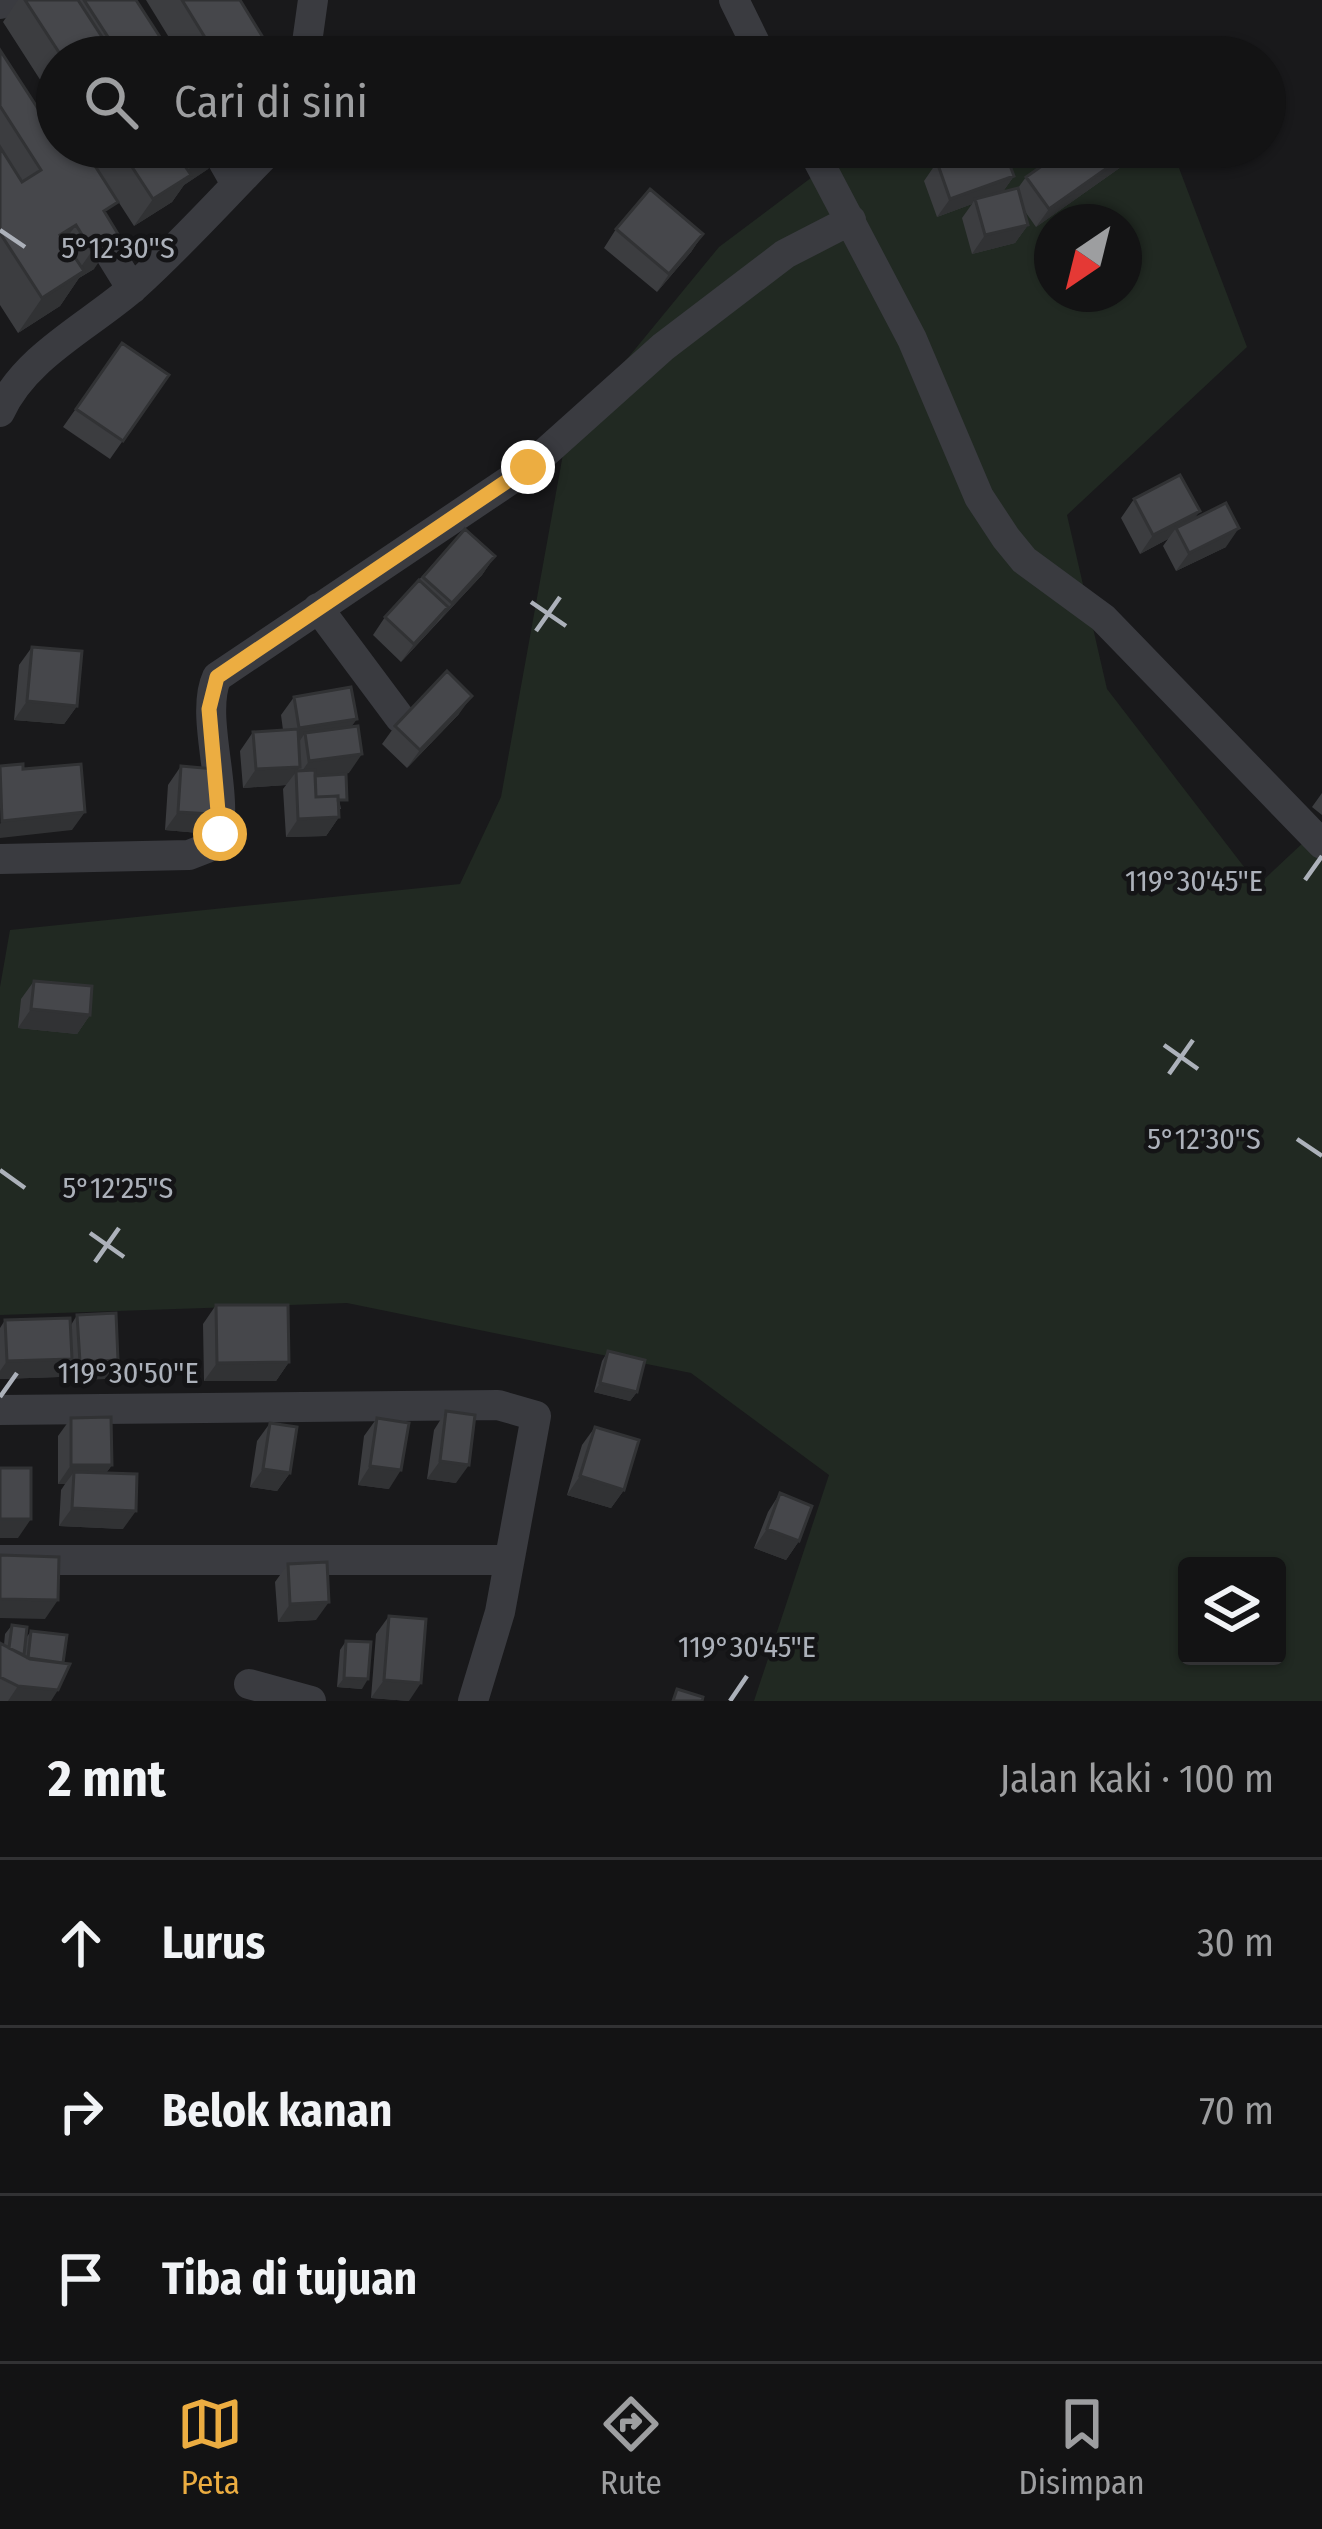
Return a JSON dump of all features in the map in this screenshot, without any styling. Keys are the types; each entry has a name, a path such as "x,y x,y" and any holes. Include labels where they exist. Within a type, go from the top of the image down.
{"street":[{"path":"0,4 12,0"},
{"path":"308,36 313,0"},
{"path":"734,0 752,36"},
{"path":"227,168 236,184"},
{"path":"3,393 90,316 132,290 252,168"},
{"path":"823,168 912,338 979,497 1006,538 1024,560 1103,618 1322,844"},
{"path":"72,192 132,290"},
{"path":"0,859 189,855 215,842 221,823 212,689 229,667 528,467 663,347 785,254 851,220"},
{"path":"318,608 400,718"},
{"path":"0,1410 498,1405 536,1416 500,1612 473,1701"},
{"path":"0,1560 506,1560"},
{"path":"249,1684 310,1701"}],"shaded area":[{"path":"824,168 1179,168 1247,347 1067,515 1107,689 1258,885 1322,825 1322,1701 754,1701 829,1475 691,1373 347,1303 0,1315 0,987 10,930 460,884 501,797 567,432 719,247"}],"building":[{"path":"25,0 78,0 101,36 48,36"},
{"path":"84,0 136,0 159,36 107,36"},
{"path":"182,0 240,0 262,36 204,36"},
{"path":"0,50 36,106 36,162 0,106"},
{"path":"0,147 22,182 41,170 96,168 118,202 104,211 118,234 92,251 76,225 60,235 84,271 42,298 0,233"},
{"path":"133,168 186,168 191,175 153,199"},
{"path":"939,168 1011,168 1014,176 950,199"},
{"path":"1039,168 1107,168 1056,204 1045,204 1026,177"},
{"path":"1018,188 1028,225 985,235 975,199"},
{"path":"650,189 703,234 669,274 616,229"},
{"path":"122,343 169,375 123,441 76,409"},
{"path":"1180,475 1200,511 1153,535 1134,499"},
{"path":"1226,503 1239,528 1189,553 1176,528"},
{"path":"465,529 495,556 452,603 423,577"},
{"path":"419,580 448,607 414,644 385,617"},
{"path":"32,647 82,651 77,706 27,701"},
{"path":"447,671 472,696 420,750 395,726"},
{"path":"351,687 357,719 299,728 294,697"},
{"path":"358,726 362,754 309,761 305,733"},
{"path":"298,729 300,767 256,769 253,732"},
{"path":"23,764 23,769 81,764 85,812 2,821 0,766"},
{"path":"181,766 215,769 212,814 178,812"},
{"path":"315,770 316,797 338,796 339,817 298,819 296,771"},
{"path":"346,774 347,800 316,797 315,776"},
{"path":"34,981 92,986 90,1015 31,1009"},
{"path":"216,1305 288,1305 289,1362 217,1363"},
{"path":"116,1313 118,1360 80,1362 77,1315"},
{"path":"70,1318 72,1359 7,1361 5,1320"},
{"path":"608,1351 645,1360 637,1392 600,1383"},
{"path":"446,1411 475,1415 469,1465 440,1461"},
{"path":"111,1417 112,1465 71,1465 71,1418"},
{"path":"377,1418 409,1423 401,1470 370,1466"},
{"path":"270,1423 297,1427 290,1473 263,1469"},
{"path":"595,1427 639,1440 624,1490 580,1476"},
{"path":"0,1468 31,1468 31,1519 0,1519"},
{"path":"74,1472 137,1474 136,1511 72,1508"},
{"path":"780,1493 812,1506 799,1541 767,1529"},
{"path":"0,1555 59,1557 58,1600 0,1599"},
{"path":"327,1562 329,1602 290,1604 288,1564"},
{"path":"389,1616 426,1619 421,1683 384,1680"},
{"path":"12,1625 27,1627 24,1655 9,1648"},
{"path":"31,1631 67,1635 63,1663 28,1658"},
{"path":"346,1641 371,1642 368,1679 344,1678"},
{"path":"0,1643 30,1659 70,1664 58,1690 18,1686 0,1677"},
{"path":"677,1689 703,1697 702,1701 673,1701"}],"route":[{"path":"220,834 209,709 217,677 528,467"}]}
